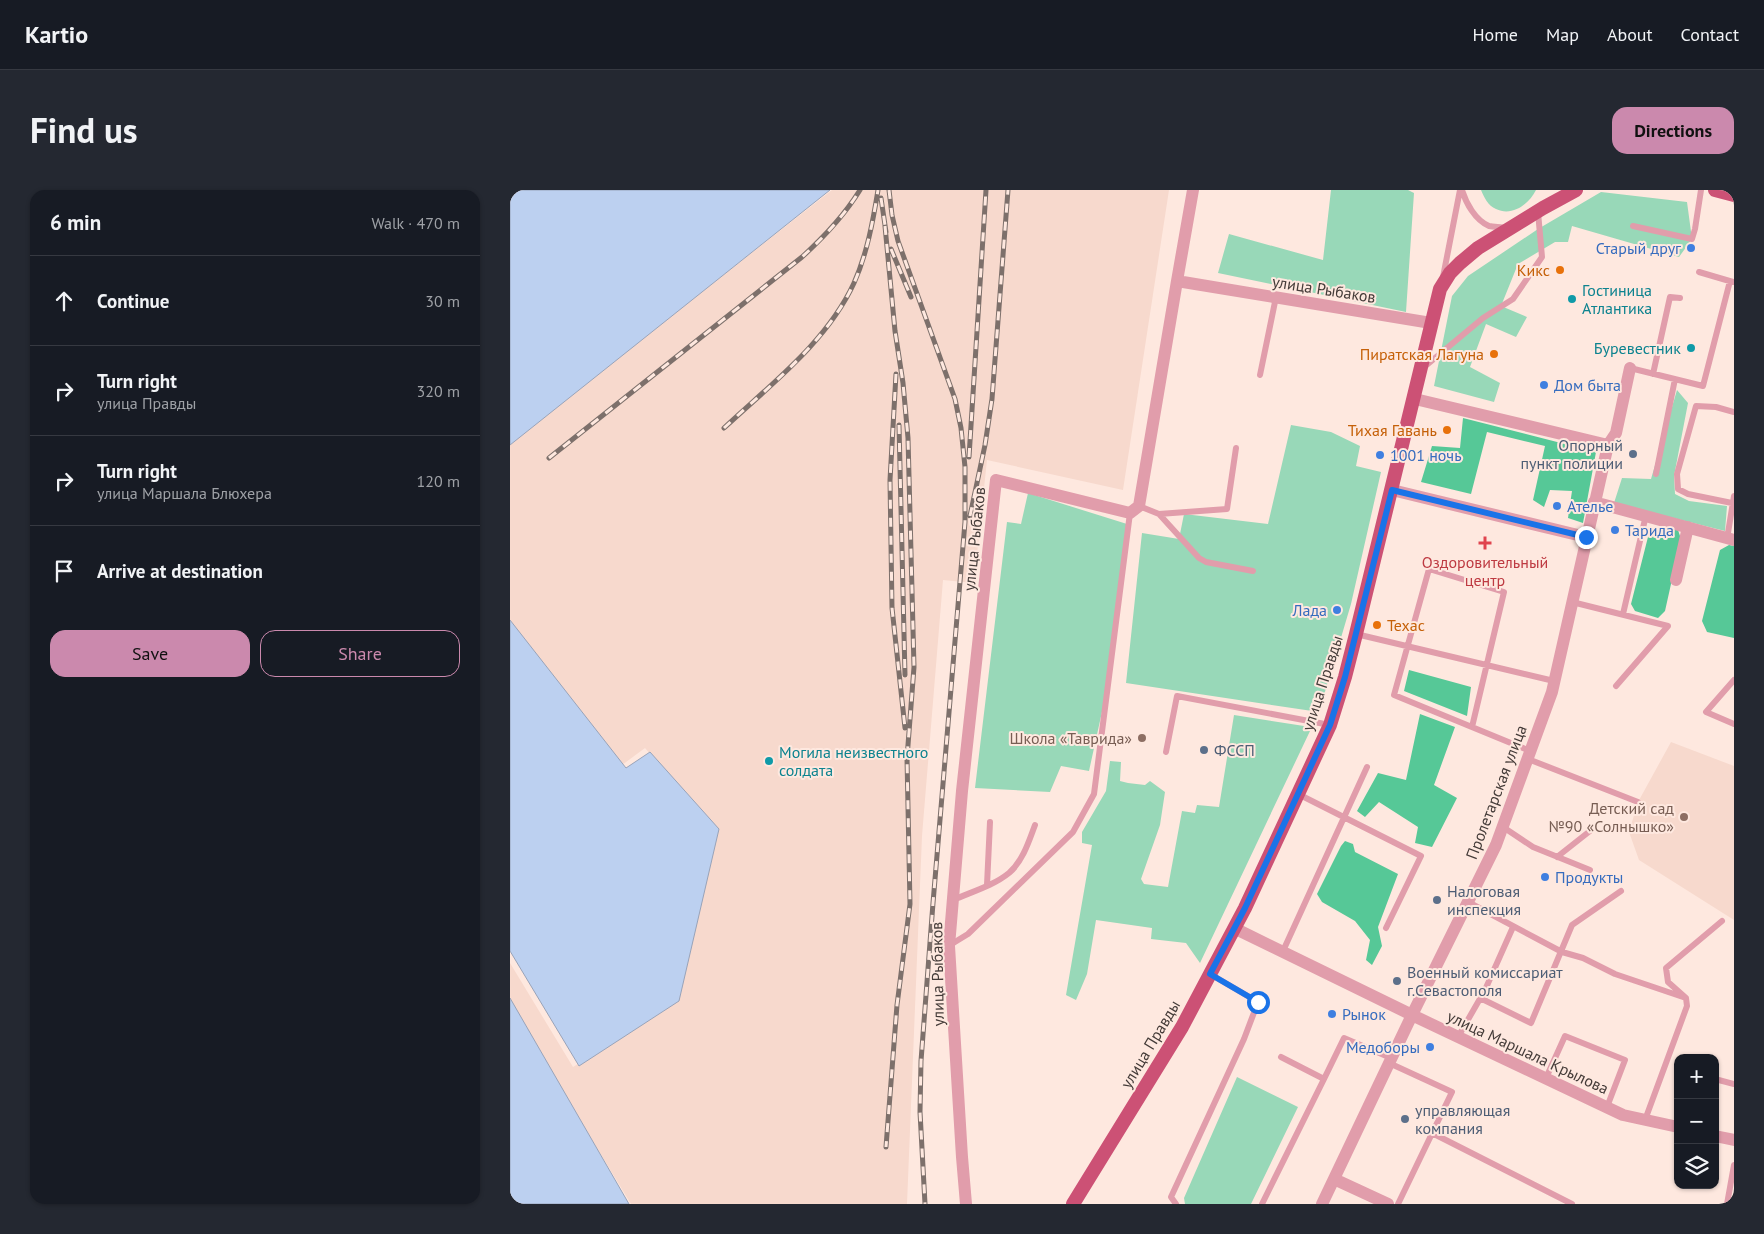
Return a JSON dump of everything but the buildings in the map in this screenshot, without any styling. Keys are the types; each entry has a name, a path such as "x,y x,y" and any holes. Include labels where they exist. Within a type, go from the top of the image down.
{"main road":[{"name":"улица Правды","path":"1074,1204 1182,1027 1234,928 1330,725 1356,634 1440,289 1460,262 1478,248 1576,190"},
{"path":"1716,190 1734,195"}],"street":[{"path":"1134,510 1193,190"},
{"name":"улица Рыбаков","path":"1177,281 1432,323"},
{"name":"Пролетарская улица","path":"1322,1204 1503,827 1552,692 1594,502 1608,446 1616,433 1630,368"},
{"path":"1414,399 1608,446"},
{"name":"улица Рыбаков","path":"966,1204 949,946 962,791 996,480 1134,510"},
{"path":"1392,490 1586,537"},
{"path":"1594,502 1730,539"},
{"path":"1676,580 1688,527"},
{"name":"улица Маршала Крылова","path":"1234,928 1623,1115 1674,1126"},
{"path":"1719,1137 1734,1140"},
{"path":"1334,1179 1388,1204"}],"lane":[{"path":"1461,190 1466,204 1477,217 1489,226 1511,228"},
{"path":"1440,289 1461,190"},
{"path":"1633,226 1692,239 1702,190"},
{"path":"1420,370 1483,318 1513,299 1542,257 1538,211"},
{"path":"1630,368 1703,386 1732,282 1698,272"},
{"path":"1653,374 1670,297 1680,298"},
{"path":"1260,375 1276,298"},
{"path":"1656,474 1675,379"},
{"path":"1730,539 1733,500 1688,494 1678,488 1677,474 1696,406 1716,407 1734,412"},
{"path":"949,946 968,934 1073,832 1094,794 1134,510 1159,514 1227,509 1236,448"},
{"path":"1159,514 1199,558 1206,562 1253,572"},
{"path":"1622,614 1646,515"},
{"path":"1472,727 1504,592 1429,569 1394,695 1472,727 1529,755 1638,802"},
{"path":"1572,602 1668,626 1616,686"},
{"path":"1356,634 1554,681"},
{"path":"1734,680 1706,712 1734,724"},
{"path":"1166,752 1177,696 1330,725"},
{"path":"1284,951 1367,768"},
{"path":"1298,794 1421,856 1386,928"},
{"path":"987,885 990,822"},
{"path":"953,900 987,885 1010,872 1022,855 1035,825"},
{"path":"1503,827 1533,847 1590,870"},
{"path":"1557,857 1596,827"},
{"path":"1480,998 1531,1022 1572,925 1621,891"},
{"path":"1468,902 1562,952 1583,958 1615,974 1686,998"},
{"path":"1645,1120 1687,1006 1686,998 1668,982 1666,968 1722,921"},
{"path":"1458,1037 1480,998 1513,927"},
{"path":"1176,1204 1171,1197 1244,1039 1258,1002 1210,974"},
{"path":"1546,1078 1565,1036 1625,1060 1607,1107"},
{"path":"1263,1204 1344,1038 1452,1092 1398,1204"},
{"path":"1281,1058 1324,1079"},
{"path":"1719,1080 1734,1082"},
{"path":"1432,1133 1572,1204"},
{"path":"1727,1204 1734,1169"}],"shaded area":[{"path":"832,190 1169,190 1123,490 987,460 974,583 943,580 922,836 907,1204 631,1204 510,1005 510,963 573,1067 664,1011 715,829 645,748 622,765 510,624 510,442"},
{"name":"Детский сад №90 «Солнышко»","path":"1671,742 1734,766 1734,920 1639,860 1629,832 1638,802"}],"green space":[{"path":"1331,190 1408,190 1414,193 1406,312 1218,273 1229,234 1323,260"},
{"path":"1481,190 1536,190 1529,200 1519,208 1502,211 1491,206"},
{"path":"1601,192 1687,202 1692,239 1679,257 1572,226 1568,242 1555,242 1518,264 1501,306 1527,317 1516,337 1486,324 1470,367 1500,383 1494,402 1434,386 1452,296 1468,276 1538,229"},
{"path":"1677,390 1688,403 1674,476 1675,494 1689,501 1727,506 1725,531 1614,503 1622,478 1651,479"},
{"path":"1463,418 1596,452 1583,523 1568,518 1572,491 1550,490 1544,507 1533,500 1545,446 1487,432 1471,494 1421,482 1432,446 1460,448"},
{"path":"1291,425 1331,432 1360,446 1356,466 1381,472 1351,604 1319,712 1126,683 1142,533 1179,539 1184,514 1268,524"},
{"path":"1028,493 1127,524 1107,689 1089,771 1061,766 1050,792 975,788 1007,522 1021,524"},
{"path":"1661,526 1678,530 1681,539 1665,611 1658,618 1635,611 1631,604 1649,533"},
{"path":"1729,545 1734,546 1734,638 1707,632 1702,621 1720,550"},
{"path":"1409,670 1471,687 1467,716 1404,691"},
{"path":"1420,714 1455,727 1434,785 1457,798 1432,847 1415,843 1418,827 1379,802 1365,817 1357,811 1378,773 1406,780"},
{"path":"1234,715 1304,726 1310,731 1200,963 1186,943 1151,939 1152,928 1096,920 1087,974 1076,1000 1066,995 1092,845 1082,843 1082,832 1106,791 1110,761 1121,762 1120,781 1145,785 1150,781 1165,792 1160,825 1141,879 1144,884 1168,887 1182,811 1195,813 1197,805 1219,807"},
{"path":"1345,841 1353,844 1355,852 1398,874 1378,927 1382,946 1372,965 1366,960 1370,940 1355,921 1322,902 1317,894"},
{"path":"1237,1077 1298,1107 1251,1204 1185,1204 1184,1198"}],"water":[{"path":"510,190 830,190 510,445"},
{"path":"510,620 626,768 650,752 719,829 679,1001 579,1066 510,951"},
{"path":"510,998 629,1204 510,1204"}],"railway":[{"path":"549,458 802,257 833,226 860,190"},
{"path":"724,428 796,362 829,324 843,304 863,261 878,190"},
{"path":"889,190 898,241 955,399 961,428 965,467 965,522 921,1061 920,1112 925,1204"},
{"path":"969,457 986,190"},
{"path":"970,516 985,445 992,399 1008,190"},
{"path":"881,198 886,232"},
{"path":"885,226 908,438 914,667 907,758 910,904 897,1005 886,1147"},
{"path":"891,249 911,297"},
{"path":"896,374 890,480 892,608 905,728"},
{"path":"899,425 905,675"}],"place":[{"name":"Старый друг","path":"1691,248"},
{"name":"Кикс","path":"1560,270"},
{"name":"Гостиница Атлантика","path":"1572,299"},
{"name":"Буревестник","path":"1691,348"},
{"name":"Пиратская Лагуна","path":"1494,354"},
{"name":"Дом быта","path":"1544,385"},
{"name":"Тихая Гавань","path":"1447,430"},
{"name":"Опорный пункт полиции","path":"1633,454"},
{"name":"1001 ночь","path":"1380,455"},
{"name":"Ателье","path":"1557,506"},
{"name":"Тарида","path":"1615,530"},
{"name":"Оздоровительный центр","path":"1485,543"},
{"name":"Лада","path":"1337,610"},
{"name":"Техас","path":"1377,625"},
{"name":"Школа «Таврида»","path":"1142,738"},
{"name":"ФССП","path":"1204,750"},
{"name":"Могила неизвестного солдата","path":"769,761"},
{"name":"Детский сад №90 «Солнышко»","path":"1684,817"},
{"name":"Продукты","path":"1545,877"},
{"name":"Налоговая инспекция","path":"1437,900"},
{"name":"Военный комиссариат г.Севастополя","path":"1397,981"},
{"name":"Рынок","path":"1332,1014"},
{"name":"Медоборы","path":"1430,1047"},
{"name":"управляющая компания","path":"1405,1119"}],"route":[{"path":"1258,1002 1210,974 1245,908 1330,725 1345,677 1392,490 1586,537"}]}
